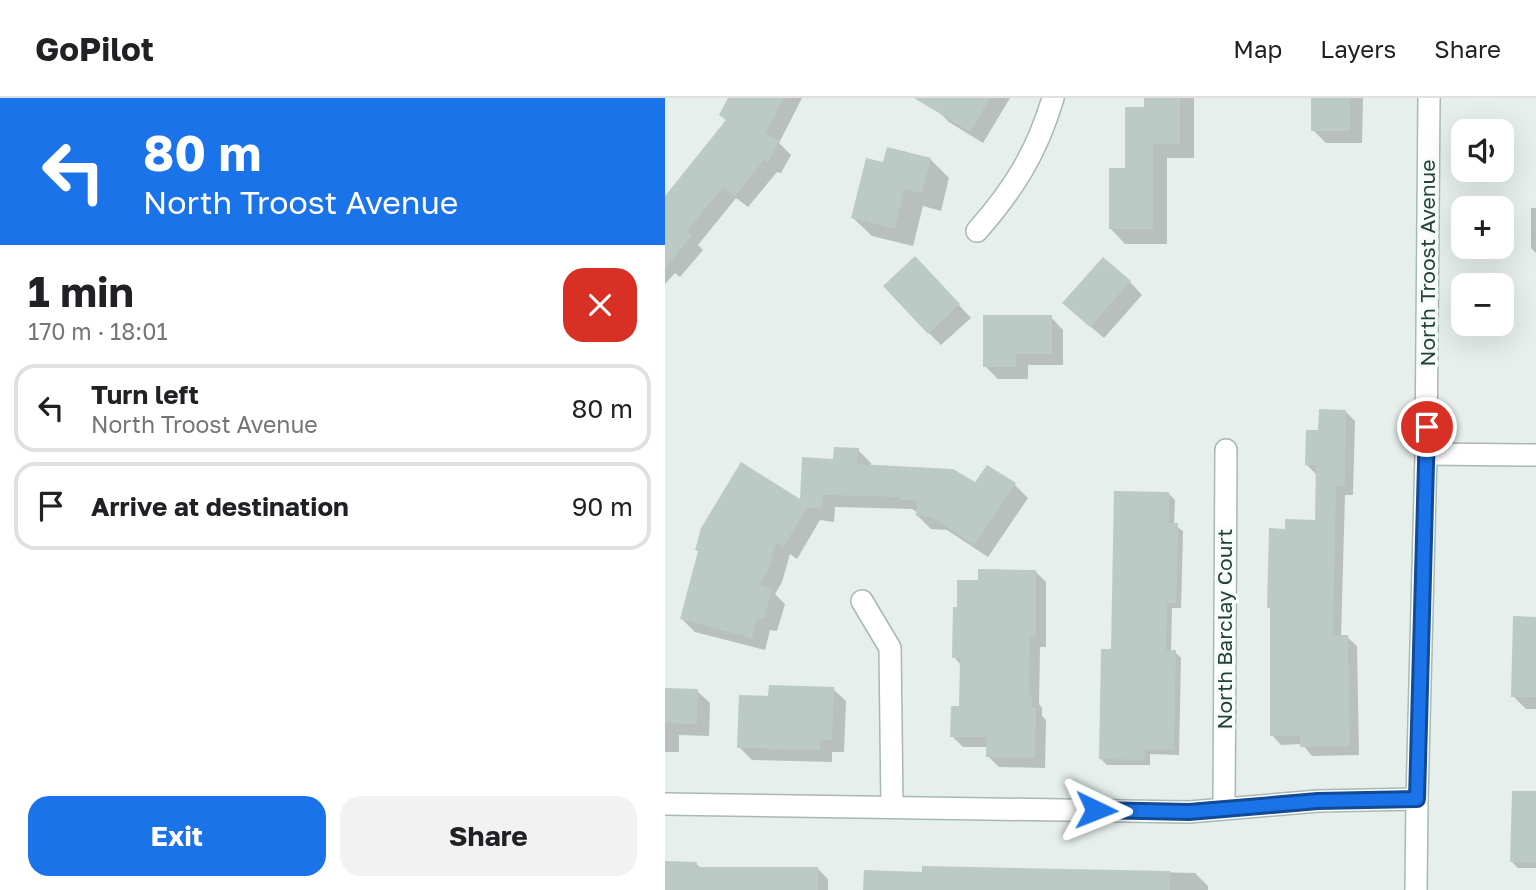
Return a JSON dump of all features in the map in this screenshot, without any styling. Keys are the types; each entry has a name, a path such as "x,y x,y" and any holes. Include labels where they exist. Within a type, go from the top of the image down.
{"street":[{"path":"977,231 1004,201 1026,167 1043,130 1053,98"},
{"name":"North Troost Avenue","path":"1416,890 1426,454 1429,98"},
{"name":"North Barclay Court","path":"1224,808 1226,450"},
{"path":"1426,454 1536,455"},
{"path":"862,601 890,648 892,806"},
{"path":"665,804 1189,812 1318,801 1417,799"}],"building":[{"path":"728,98 784,98 766,133 779,141 768,162 764,160 735,196 723,187 686,232 692,236 665,268 665,196 726,120 719,115"},
{"path":"914,98 990,98 970,132"},
{"path":"1144,98 1180,98 1180,144 1153,144 1153,229 1109,229 1109,168 1125,168 1125,107 1144,107"},
{"path":"1311,98 1350,98 1350,131 1311,131"},
{"path":"887,147 931,158 922,193 904,189 895,229 851,218 866,158 883,162"},
{"path":"915,256 960,304 928,334 883,286"},
{"path":"1103,257 1131,281 1090,327 1062,303"},
{"path":"983,315 1052,315 1052,354 1016,354 1016,367 983,367"},
{"path":"1319,409 1346,410 1345,486 1336,486 1333,635 1348,635 1350,746 1300,747 1300,736 1270,736 1270,608 1267,608 1269,528 1285,529 1285,519 1315,520 1316,465 1305,465 1306,430 1318,430"},
{"path":"834,447 859,448 857,464 953,469 975,482 987,465 1016,483 974,545 932,517 916,516 917,501 900,500 900,497 823,495 822,509 807,508 783,547 776,542 769,568 759,585 772,589 764,619 757,617 752,638 680,619 698,551 695,550 701,528 741,462 800,499 802,457 833,459"},
{"path":"1114,491 1169,492 1169,523 1178,523 1176,603 1167,603 1166,650 1176,650 1174,750 1145,749 1145,760 1099,759 1101,649 1111,649"},
{"path":"978,569 1036,570 1036,637 1030,637 1029,695 1032,695 1032,707 1036,707 1035,758 986,757 986,737 950,737 951,706 959,706 960,658 952,658 953,607 957,607 957,580 978,580"},
{"path":"1513,616 1536,617 1536,697 1511,697"},
{"path":"769,685 834,687 832,740 820,740 820,750 737,748 739,695 768,696"},
{"path":"665,688 698,689 697,724 665,723"},
{"path":"1512,791 1536,791 1536,863 1510,862"},
{"path":"665,861 697,862 696,867 818,867 818,890 665,890"},
{"path":"922,866 1170,871 1170,890 863,890 864,870 922,872"}],"route":[{"path":"1096,810 1189,812 1318,801 1417,799 1427,427"}]}
